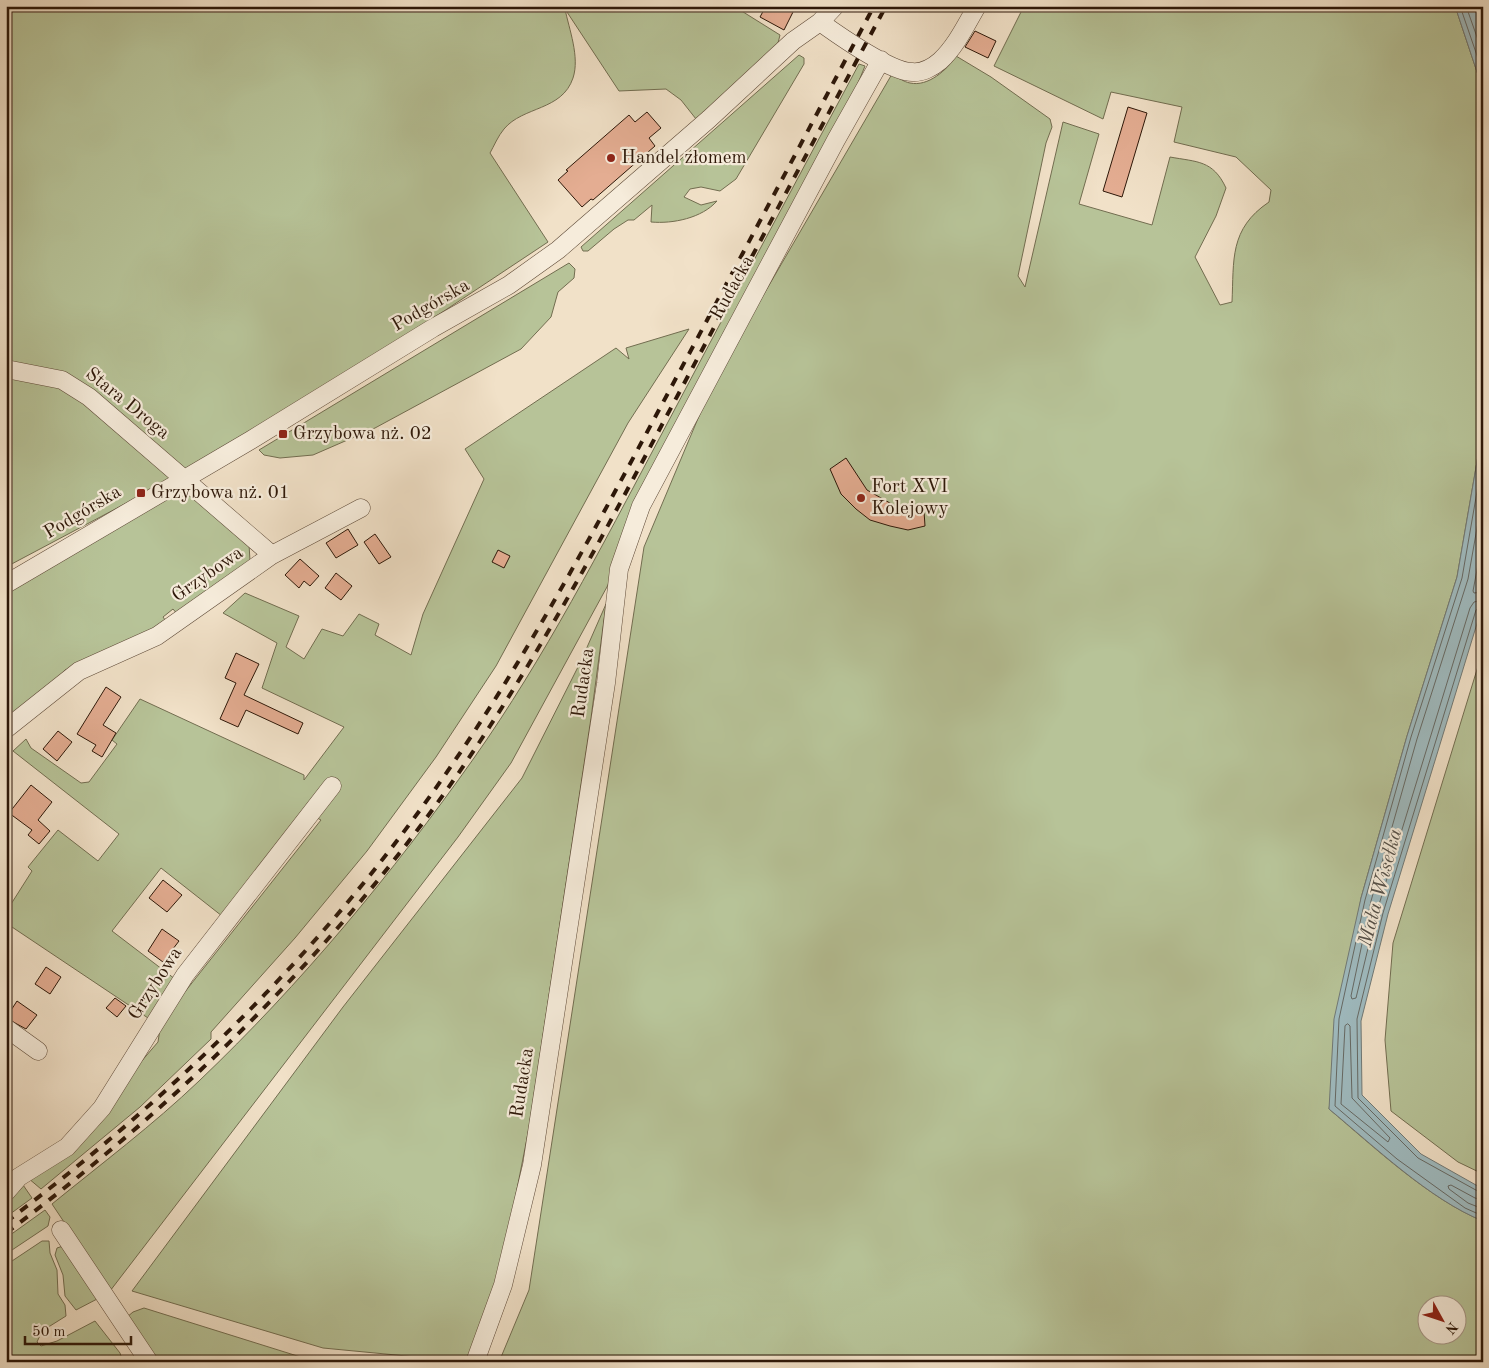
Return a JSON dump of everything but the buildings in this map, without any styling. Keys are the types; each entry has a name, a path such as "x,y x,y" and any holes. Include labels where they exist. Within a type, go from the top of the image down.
{"street":[{"name":"Podgórska","path":"6,584 516,280 558,250 709,120 793,41 820,22 835,6"},
{"path":"820,22 881,60 912,72 926,70 939,62 951,49 977,6"},
{"name":"Rudacka","path":"475,1362 503,1285 532,1165 606,683 619,569 641,506 836,140 881,60"},
{"name":"Stara Droga","path":"6,369 62,380 89,396 272,555"},
{"name":"Grzybowa","path":"6,729 44,701 79,671 157,636 272,555 361,508"},
{"name":"Grzybowa","path":"6,1192 12,1172 67,1147 102,1108 185,975 332,786"},
{"path":"6,1028 38,1051"},
{"path":"61,1230 149,1362"}],"green space":[{"path":"6,6 739,6 740,10 780,35 776,51 696,119 681,100 666,89 619,91 565,9 575,52 575,70 568,89 551,103 512,122 504,129 490,153 548,242 429,321 202,463 6,567"},
{"path":"1024,6 1455,6 1481,84 1483,96 1483,427 1457,577 1407,736 1361,898 1329,1109 1422,1186 1442,1200 1483,1221 1483,1362 499,1362 529,1290 644,547 715,378 892,74 917,84 930,80 942,72 956,56 991,77 1050,119 1052,127 1046,143 1018,276 1025,287 1063,122 1099,134 1079,204 1152,225 1170,157 1203,164 1216,172 1226,188 1216,216 1195,257 1220,305 1232,302 1234,259 1240,234 1256,212 1269,202 1271,190 1236,157 1174,142 1182,107 1111,92 1103,119 994,66"},
{"path":"799,55 804,58 804,64 736,179 720,191 701,187 690,189 684,197 701,205 717,201 711,207 687,219 651,222 652,205 634,220 628,220 614,229 588,251 583,251 581,247"},
{"path":"859,64 865,66 856,88 635,499 608,585 511,763 458,837 110,1291 52,1204 145,1129 199,1081 273,1006 378,886 474,758 525,681 616,521"},
{"path":"569,263 575,269 574,278 558,292 551,317 521,349 375,428 313,455 280,458 264,455 259,450"},
{"path":"689,329 628,423 496,666 436,757 367,851 295,938 211,1032 211,1039 140,1107 41,1189 28,1178 122,1084 158,1042 161,1022 321,820 306,812 222,916 161,868 112,931 175,979 148,1018 6,923 6,912 32,871 28,867 58,830 98,861 119,834 13,751 26,739 31,748 81,783 89,782 117,744 112,740 140,699 304,775 304,780 344,727 262,688 277,643 223,613 245,593 299,616 286,647 304,659 322,629 343,636 359,614 379,624 375,635 411,655 423,614 484,479 465,449 616,348 629,359 626,348"},
{"path":"182,490 191,492 249,544 250,561 178,615 173,609 163,617 168,624 111,652 65,670 51,689 6,722 6,593"},
{"path":"606,604 591,718 529,1128 502,1265 469,1362 323,1348 132,1291 343,1007 522,778 581,661"},
{"path":"1483,650 1483,1174 1458,1162 1391,1111 1385,1040 1393,943"},
{"path":"21,1182 32,1198 6,1217 6,1197"},
{"path":"45,1210 50,1217 48,1226 6,1254 6,1238"},
{"path":"42,1241 49,1241 50,1253 57,1270 58,1294 65,1305 66,1316 42,1331 37,1342 41,1346 57,1341 95,1321 120,1353 123,1362 6,1362 6,1265"},
{"path":"63,1246 99,1298 76,1310 65,1296 63,1275 55,1255 57,1248"},
{"path":"144,1308 307,1359 324,1362 156,1362 127,1317 133,1312"}],"water":[{"path":"1455,6 1483,6 1483,96 1481,84"},
{"name":"Mała Wisełka","path":"1483,427 1483,604 1388,914 1361,1021 1362,1095 1421,1154 1483,1189 1483,1221 1463,1212 1423,1186 1329,1109 1334,1019 1361,898 1407,736 1457,577"}],"railway":[{"path":"6,1222 113,1137 164,1092 262,997 309,947 353,895 434,791 504,685 600,520 874,6"},
{"path":"6,1233 114,1147 217,1055 313,956 402,850 440,799 510,694 574,586 886,6"}],"place":[{"name":"Handel złomem","path":"611,158"},
{"name":"Grzybowa nż. 02","path":"283,434"},
{"name":"Grzybowa nż. 01","path":"141,493"},
{"name":"Fort XVI Kolejowy","path":"861,498"}]}
